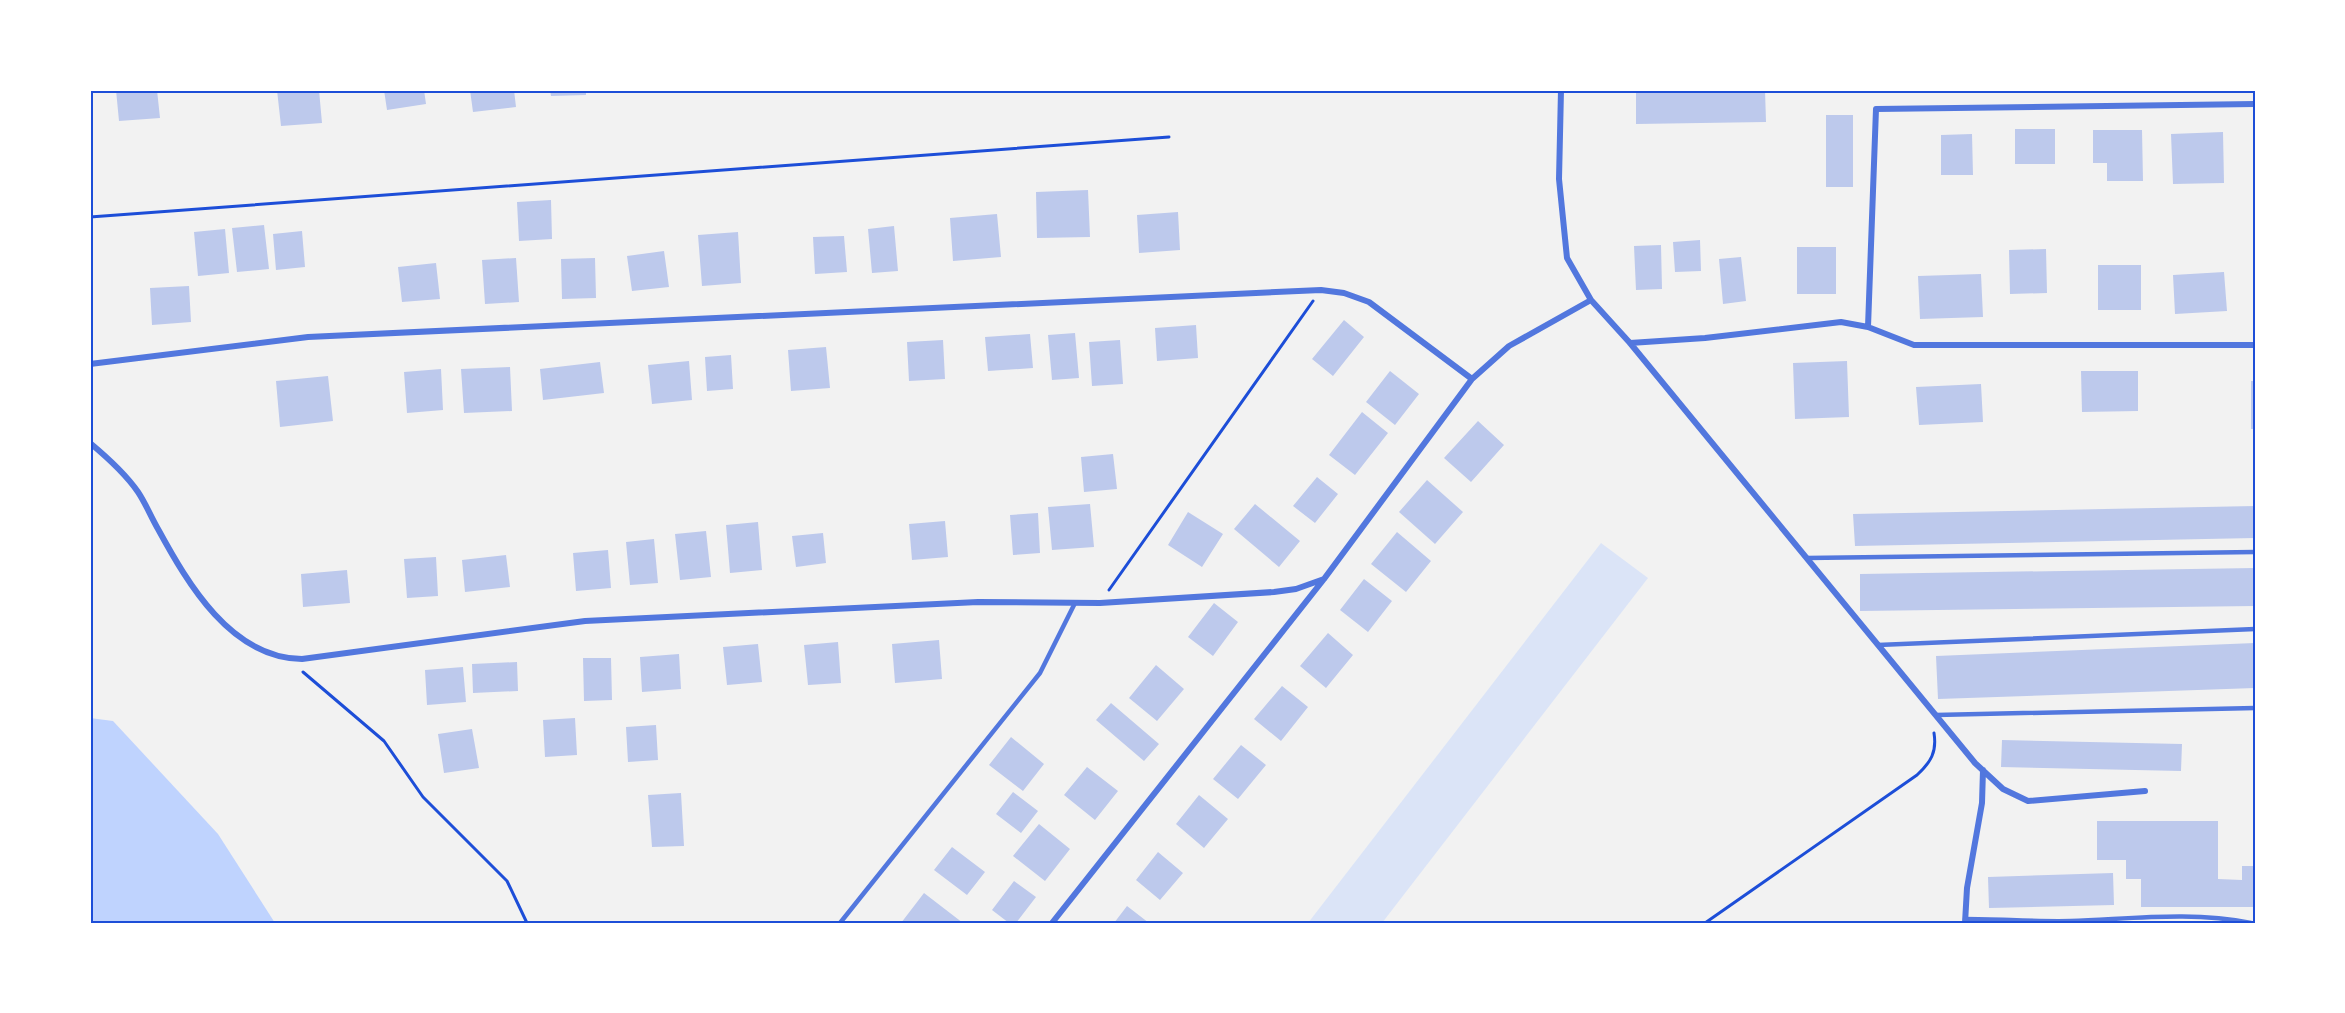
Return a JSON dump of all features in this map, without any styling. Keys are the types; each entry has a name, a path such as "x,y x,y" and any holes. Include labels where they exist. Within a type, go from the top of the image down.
{"street":[{"path":"1561,90 1559,179 1567,258 1591,300 1630,343 1936,715 1983,771 2003,789 2028,801 2145,791"},
{"path":"1868,327 1876,109 2255,105"},
{"path":"90,364 308,337 1321,290 1344,293 1369,302 1472,378"},
{"path":"1052,923 1324,579 1472,378 1509,346 1591,300"},
{"path":"1630,343 1705,338 1841,322 1868,327 1914,345 2255,345"},
{"path":"90,443 125,475 203,601 218,618 241,639 288,659 585,621 978,602 1101,603 1296,589 1324,579"},
{"path":"1965,921 1967,888 1982,803 1983,771"}],"lane":[{"path":"1807,558 2255,552"},
{"path":"840,923 1040,673 1075,603"},
{"path":"1878,645 2255,629"},
{"path":"1936,715 2255,708"},
{"path":"1965,921 2220,917 2251,923"}],"path":[{"path":"90,217 1169,137"},
{"path":"1101,603 1321,290"},
{"path":"288,659 384,741 423,797 507,881 527,923"},
{"path":"1705,923 1917,775 1933,756 1935,745 1932,728"}],"shaded area":[{"path":"1601,543 1648,578 1382,923 1308,923"}],"water":[{"path":"90,718 113,721 218,834 275,923 90,923"}],"building":[{"path":"116,90 157,90 160,118 119,121"},
{"path":"277,90 319,90 322,123 281,126"},
{"path":"384,90 424,90 426,104 387,110"},
{"path":"470,90 514,90 516,107 473,112"},
{"path":"550,90 586,90 586,95 551,96"},
{"path":"1361,90 1442,90 1442,93 1361,92"},
{"path":"1636,90 1765,90 1766,122 1636,124"},
{"path":"1826,115 1853,115 1853,187 1826,187"},
{"path":"2015,129 2055,129 2055,164 2015,164"},
{"path":"2093,130 2142,130 2143,181 2107,181 2107,163 2093,163"},
{"path":"2223,132 2224,183 2173,184 2171,134"},
{"path":"1972,134 1973,175 1941,175 1941,135"},
{"path":"1088,190 1090,237 1037,238 1036,192"},
{"path":"551,200 552,239 519,241 517,202"},
{"path":"1178,212 1180,250 1139,253 1137,215"},
{"path":"997,214 1001,257 953,261 950,218"},
{"path":"264,225 269,269 237,272 232,228"},
{"path":"894,226 898,271 872,273 868,229"},
{"path":"225,229 229,273 198,276 194,232"},
{"path":"302,231 305,267 276,270 273,234"},
{"path":"738,232 741,283 702,286 698,235"},
{"path":"844,236 847,272 815,274 813,237"},
{"path":"1700,240 1701,271 1675,272 1673,242"},
{"path":"1661,245 1662,289 1636,290 1634,246"},
{"path":"1797,247 1836,247 1836,294 1797,294"},
{"path":"2046,249 2047,293 2010,294 2009,250"},
{"path":"664,251 669,287 632,291 627,256"},
{"path":"1741,257 1746,301 1723,304 1719,259"},
{"path":"516,258 519,302 485,304 482,260"},
{"path":"595,258 596,298 562,299 561,259"},
{"path":"436,263 440,299 402,302 398,267"},
{"path":"2098,265 2141,265 2141,310 2098,310"},
{"path":"2224,272 2227,311 2175,314 2173,275"},
{"path":"1981,274 1983,317 1920,319 1918,276"},
{"path":"189,286 191,322 152,325 150,288"},
{"path":"1344,320 1364,337 1333,376 1312,359"},
{"path":"1196,325 1198,358 1157,361 1155,328"},
{"path":"1075,333 1079,378 1052,380 1048,335"},
{"path":"1030,334 1033,368 988,371 985,337"},
{"path":"943,340 945,379 909,381 907,342"},
{"path":"1120,340 1123,384 1092,386 1089,342"},
{"path":"826,347 830,388 791,391 788,350"},
{"path":"731,355 733,389 707,391 705,357"},
{"path":"689,361 692,400 652,404 648,365"},
{"path":"1847,361 1849,417 1795,419 1793,363"},
{"path":"600,362 604,393 543,400 540,369"},
{"path":"510,367 512,411 464,413 461,369"},
{"path":"441,369 443,410 407,413 404,372"},
{"path":"1390,371 1419,394 1395,425 1366,402"},
{"path":"2081,371 2138,371 2138,411 2082,412"},
{"path":"328,376 333,421 280,427 276,381"},
{"path":"2251,381 2255,381 2255,429 2251,429"},
{"path":"1981,384 1983,422 1919,425 1916,387"},
{"path":"1362,412 1388,433 1355,475 1329,455"},
{"path":"1478,421 1504,445 1471,482 1444,458"},
{"path":"1113,454 1117,489 1084,492 1081,457"},
{"path":"1317,477 1338,494 1315,523 1293,506"},
{"path":"1427,480 1463,512 1435,544 1399,512"},
{"path":"1090,504 1094,547 1052,550 1048,507"},
{"path":"1255,504 1300,541 1279,567 1234,529"},
{"path":"2255,506 2255,538 1855,546 1853,514"},
{"path":"1188,512 1223,534 1202,567 1168,545"},
{"path":"1038,513 1040,553 1013,555 1010,515"},
{"path":"945,521 948,557 912,560 909,524"},
{"path":"758,522 762,570 730,573 726,525"},
{"path":"706,531 711,577 680,580 675,534"},
{"path":"1397,532 1431,561 1406,592 1371,564"},
{"path":"823,533 826,563 796,567 792,536"},
{"path":"654,539 658,583 630,585 626,542"},
{"path":"608,550 611,588 576,591 573,553"},
{"path":"506,555 510,587 465,592 462,560"},
{"path":"436,557 438,596 407,598 404,559"},
{"path":"2255,568 2255,606 1860,611 1860,574"},
{"path":"347,570 350,603 303,607 301,574"},
{"path":"1364,579 1392,601 1368,632 1340,610"},
{"path":"1214,603 1238,622 1213,656 1188,637"},
{"path":"1328,633 1353,655 1326,688 1300,666"},
{"path":"939,640 942,679 895,683 892,644"},
{"path":"838,642 841,683 808,685 804,645"},
{"path":"2255,643 2255,688 1938,699 1936,656"},
{"path":"758,644 762,682 727,685 723,647"},
{"path":"679,654 681,689 642,692 640,657"},
{"path":"583,658 611,658 612,700 584,701"},
{"path":"517,662 518,691 473,693 472,664"},
{"path":"1156,665 1184,689 1157,721 1129,698"},
{"path":"463,667 466,702 427,705 425,670"},
{"path":"1282,686 1308,707 1281,741 1254,719"},
{"path":"1111,703 1159,744 1144,761 1096,720"},
{"path":"575,718 577,755 545,757 543,720"},
{"path":"656,725 658,760 628,762 626,727"},
{"path":"472,729 479,768 444,773 438,734"},
{"path":"1011,737 1044,764 1023,791 989,765"},
{"path":"2002,740 2182,744 2181,771 2001,767"},
{"path":"1241,745 1266,765 1238,799 1213,779"},
{"path":"1087,767 1118,791 1095,820 1064,795"},
{"path":"1013,792 1038,811 1021,833 996,814"},
{"path":"681,793 684,846 652,847 648,795"},
{"path":"1199,795 1228,819 1204,848 1176,824"},
{"path":"2097,821 2218,821 2218,879 2242,880 2242,866 2254,866 2254,907 2141,907 2141,879 2126,879 2126,860 2097,860"},
{"path":"1039,824 1070,849 1045,881 1013,856"},
{"path":"952,847 985,872 967,895 934,870"},
{"path":"1158,852 1183,873 1160,900 1136,880"},
{"path":"2113,873 2114,905 1989,908 1988,877"},
{"path":"1014,881 1036,897 1016,923 1009,923 992,910"},
{"path":"924,893 963,923 901,923"},
{"path":"1127,906 1149,923 1114,923"}]}
